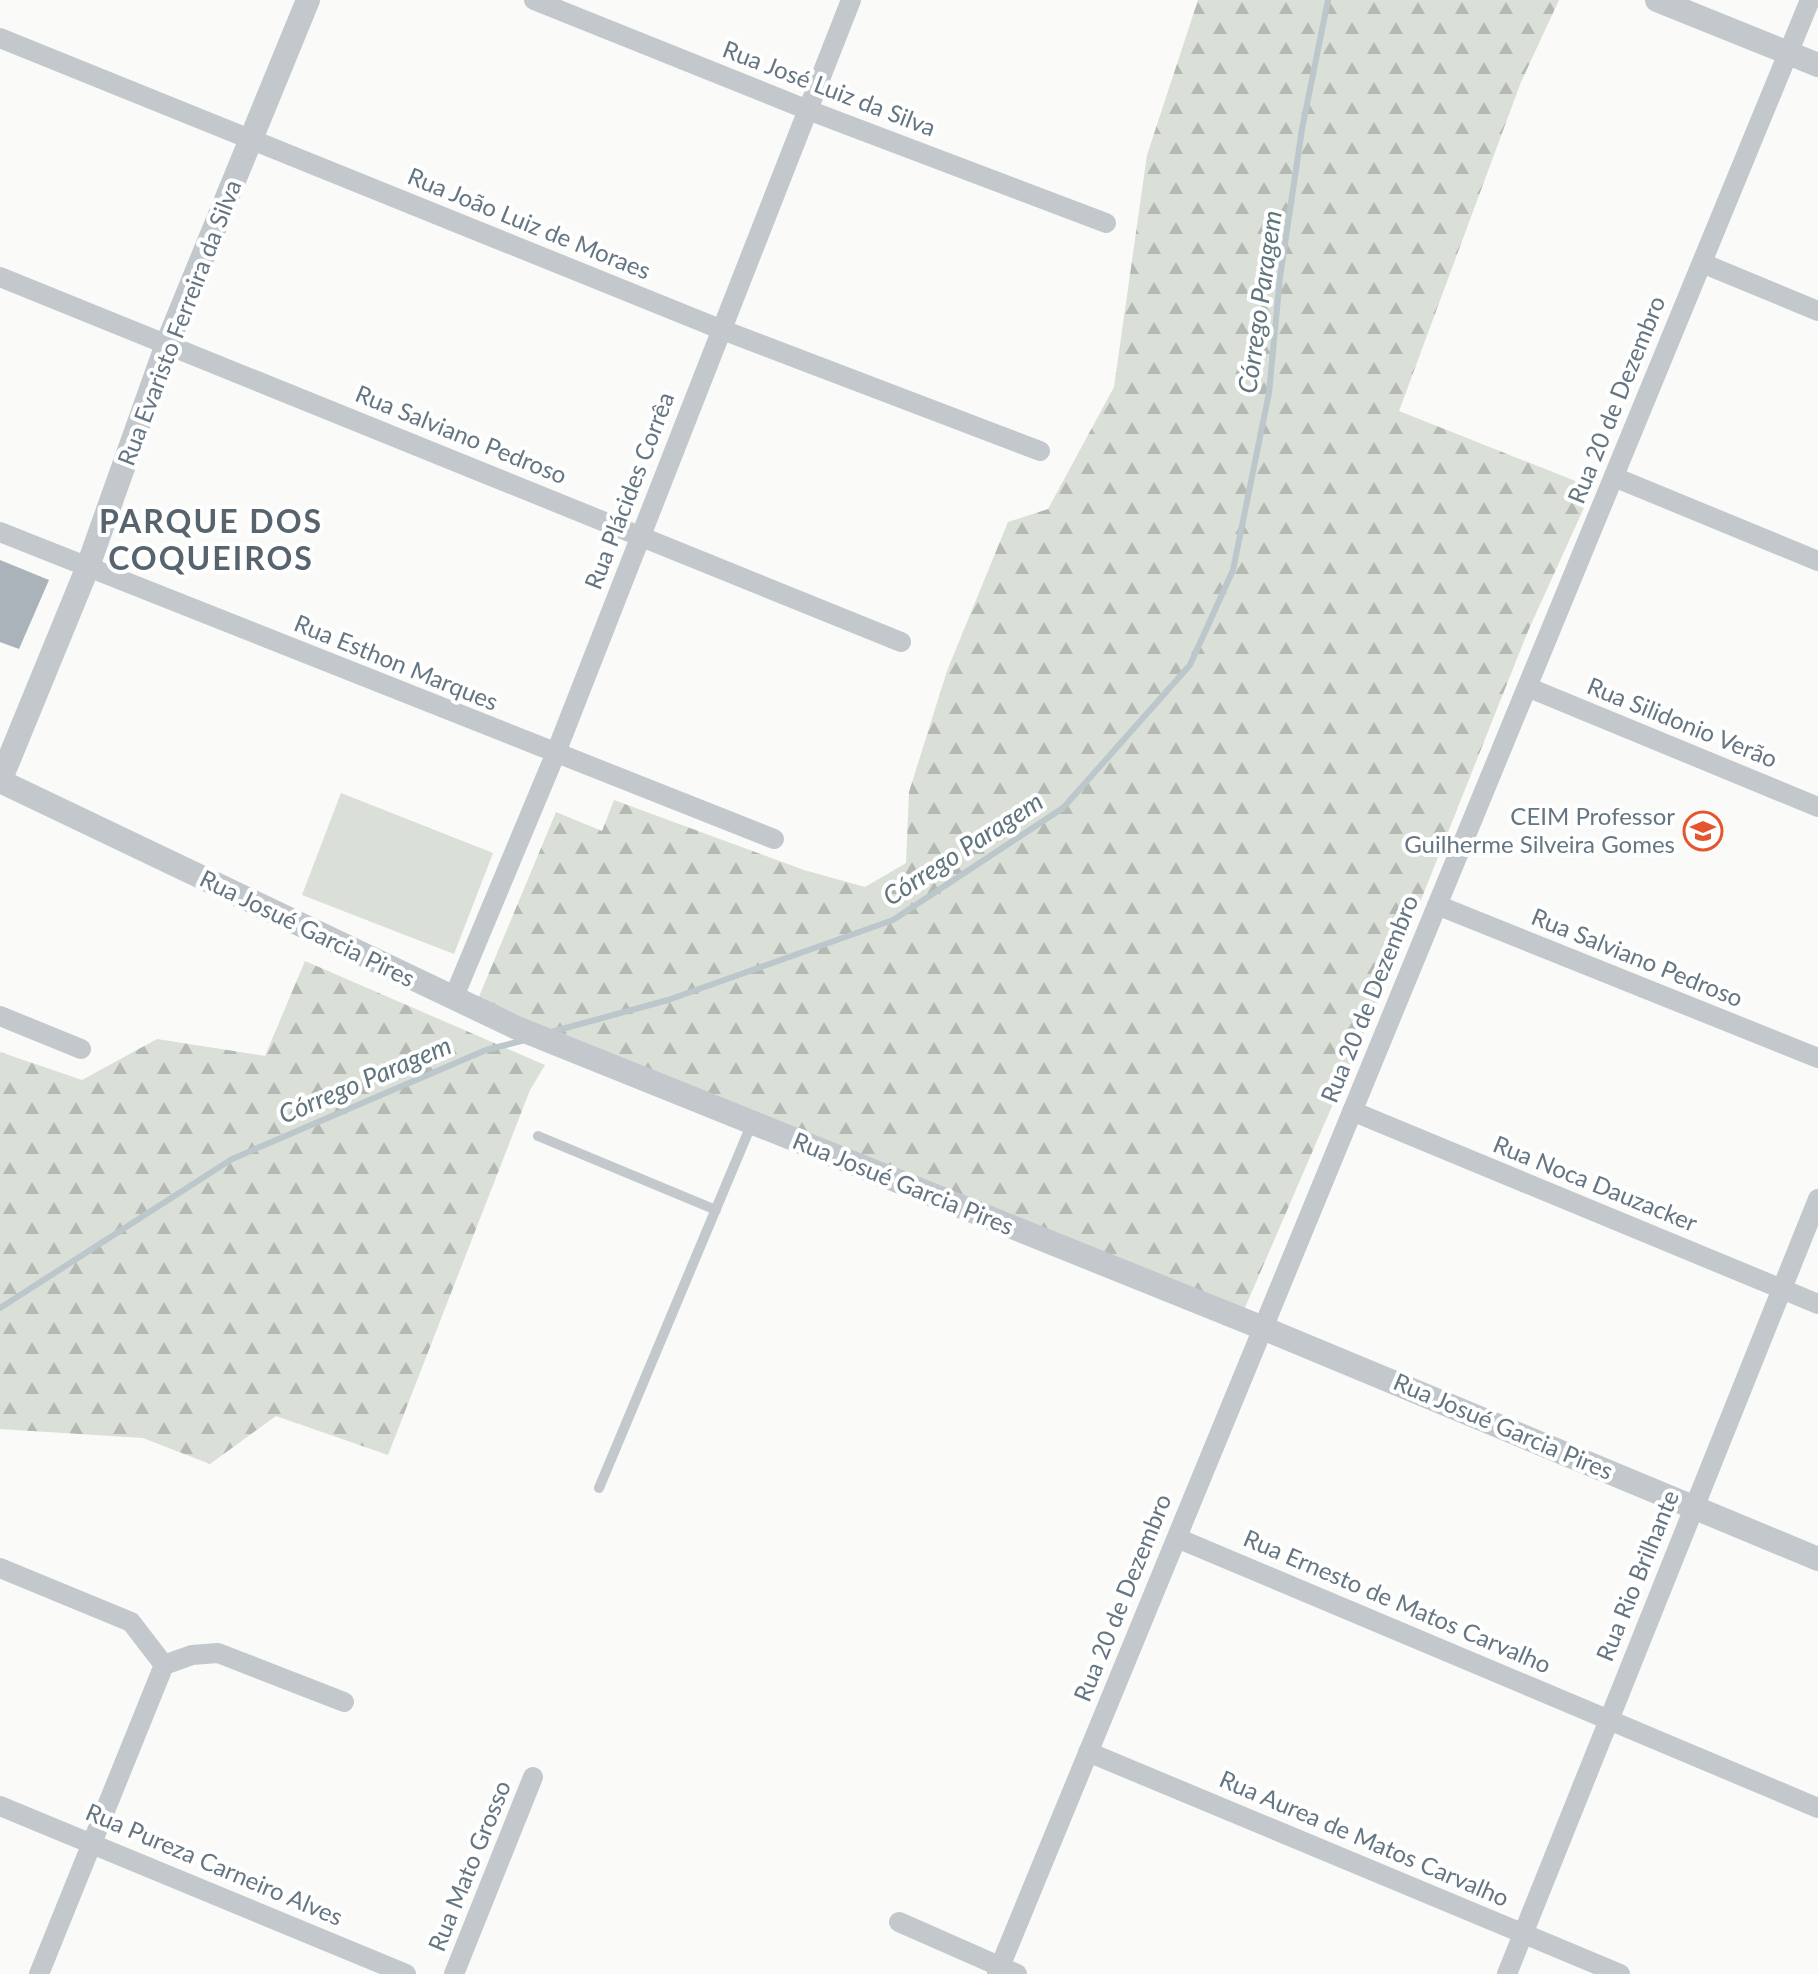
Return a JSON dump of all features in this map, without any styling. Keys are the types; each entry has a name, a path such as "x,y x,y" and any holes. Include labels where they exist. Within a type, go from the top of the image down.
{"street":[{"name":"Rua Evaristo Ferreira da Silva","path":"0,781 87,569 167,344 308,0"},
{"name":"Rua José Luiz da Silva","path":"534,0 808,110 1106,223"},
{"name":"Rua Plácides Corrêa","path":"453,999 555,755 851,0"},
{"path":"1657,0 1818,65"},
{"name":"Rua 20 de Dezembro","path":"1005,1972 1088,1752 1810,0"},
{"name":"Rua João Luiz de Moraes","path":"0,38 720,329 1040,451"},
{"path":"1702,263 1818,311"},
{"name":"Rua Salviano Pedroso","path":"0,277 901,642"},
{"path":"1614,477 1818,561"},
{"name":"Rua Esthon Marques","path":"0,532 555,755 774,839"},
{"name":"Rua Silidonio Verão","path":"1527,687 1818,807"},
{"name":"Rua Josué Garcia Pires","path":"0,781 515,1027 1263,1328 1818,1559"},
{"name":"Rua Salviano Pedroso","path":"1437,905 1818,1058"},
{"path":"0,1016 81,1049"},
{"name":"Rua Noca Dauzacker","path":"1352,1111 1818,1304"},
{"name":"Rua Rio Brilhante","path":"1507,1974 1818,1199"},
{"name":"Rua Ernesto de Matos Carvalho","path":"1177,1538 1818,1808"},
{"path":"0,1568 131,1622 164,1665"},
{"path":"39,1974 164,1665 192,1655 218,1653 344,1702"},
{"name":"Rua Aurea de Matos Carvalho","path":"1088,1752 1620,1974"},
{"name":"Rua Mato Grosso","path":"454,1974 533,1777"},
{"name":"Rua Pureza Carneiro Alves","path":"0,1806 406,1974"},
{"path":"899,1922 1005,1972"}],"lane":[{"path":"599,1488 752,1123"},
{"path":"538,1136 716,1210"}],"green space":[{"path":"1198,0 1559,0 1521,82 1399,411 1593,488 1528,631 1421,900 1244,1310 478,999 556,812 602,831 614,800 804,870 865,887 906,863 909,792 947,671 1008,522 1048,509 1114,387 1147,155"},
{"path":"341,793 493,853 454,954 302,895"},
{"path":"305,961 545,1065 530,1090 388,1455 276,1416 210,1464 143,1438 0,1429 0,1052 82,1080 157,1039 265,1056"}],"building":[{"path":"0,560 49,580 19,649 0,642"}],"waterway":[{"name":"Córrego Paragem","path":"551,1032 668,1000 893,920 1063,808 1190,665 1233,570 1269,393 1280,277 1302,129 1328,0"},
{"name":"Córrego Paragem","path":"0,1308 232,1159 486,1050 525,1040"}],"place":[{"name":"CEIM Professor Guilherme Silveira Gomes","path":"1703,831"}],"district":[{"name":"PARQUE DOS COQUEIROS","path":"211,540"}]}
